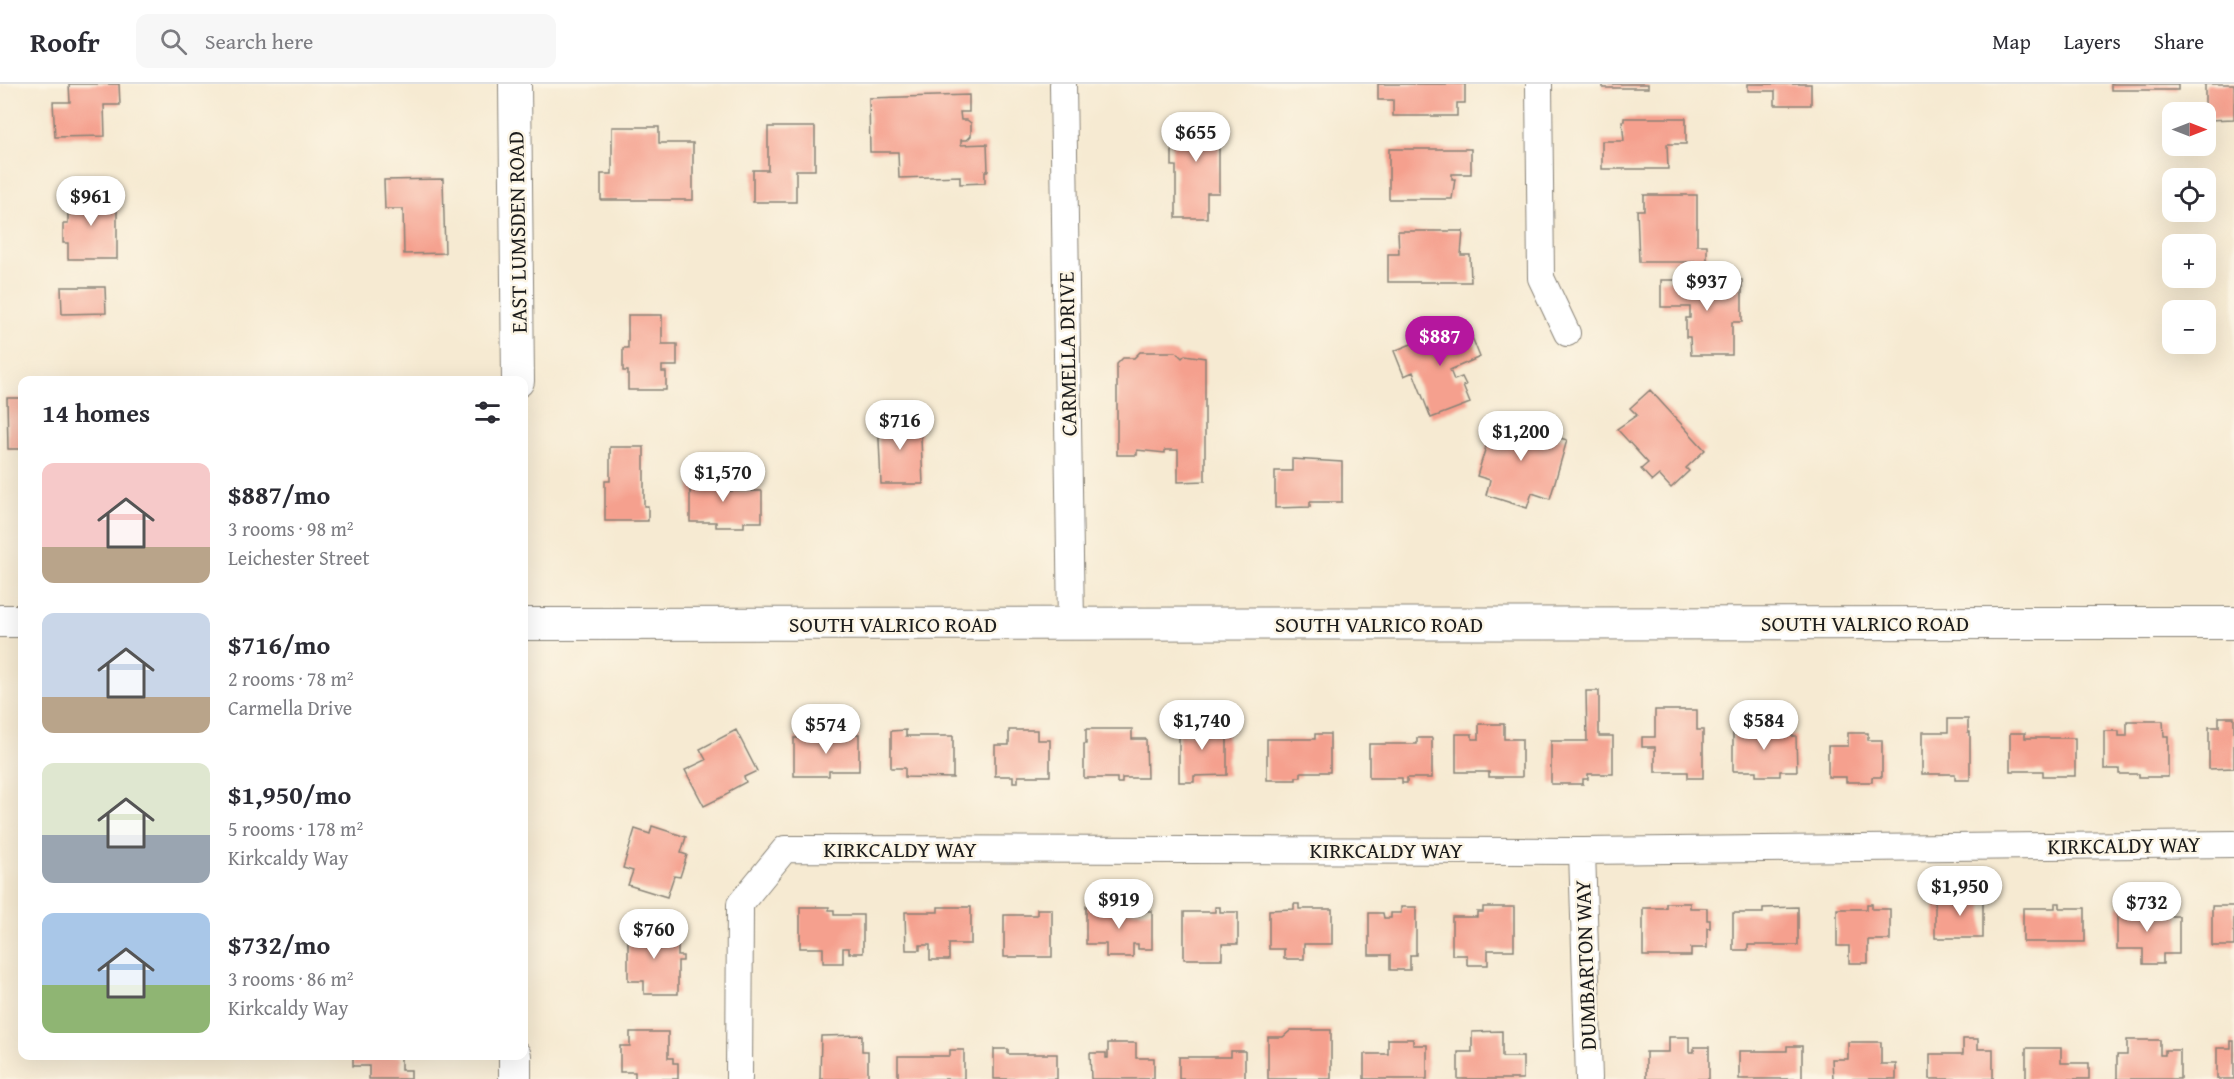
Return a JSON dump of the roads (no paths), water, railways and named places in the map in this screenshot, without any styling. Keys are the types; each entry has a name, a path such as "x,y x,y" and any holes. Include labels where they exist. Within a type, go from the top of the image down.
{"street":[{"name":"EAST LUMSDEN ROAD","path":"515,84 518,376"},
{"name":"CARMELLA DRIVE","path":"1064,84 1071,624"},
{"path":"1539,84 1541,278 1567,333"},
{"path":"0,621 18,621"},
{"name":"SOUTH VALRICO ROAD","path":"528,624 2234,623"},
{"name":"KIRKCALDY WAY","path":"739,1079 740,904 785,849 1582,851 2234,844"},
{"name":"DUMBARTON WAY","path":"1582,851 1588,1079"},
{"path":"515,1060 515,1079"}]}
